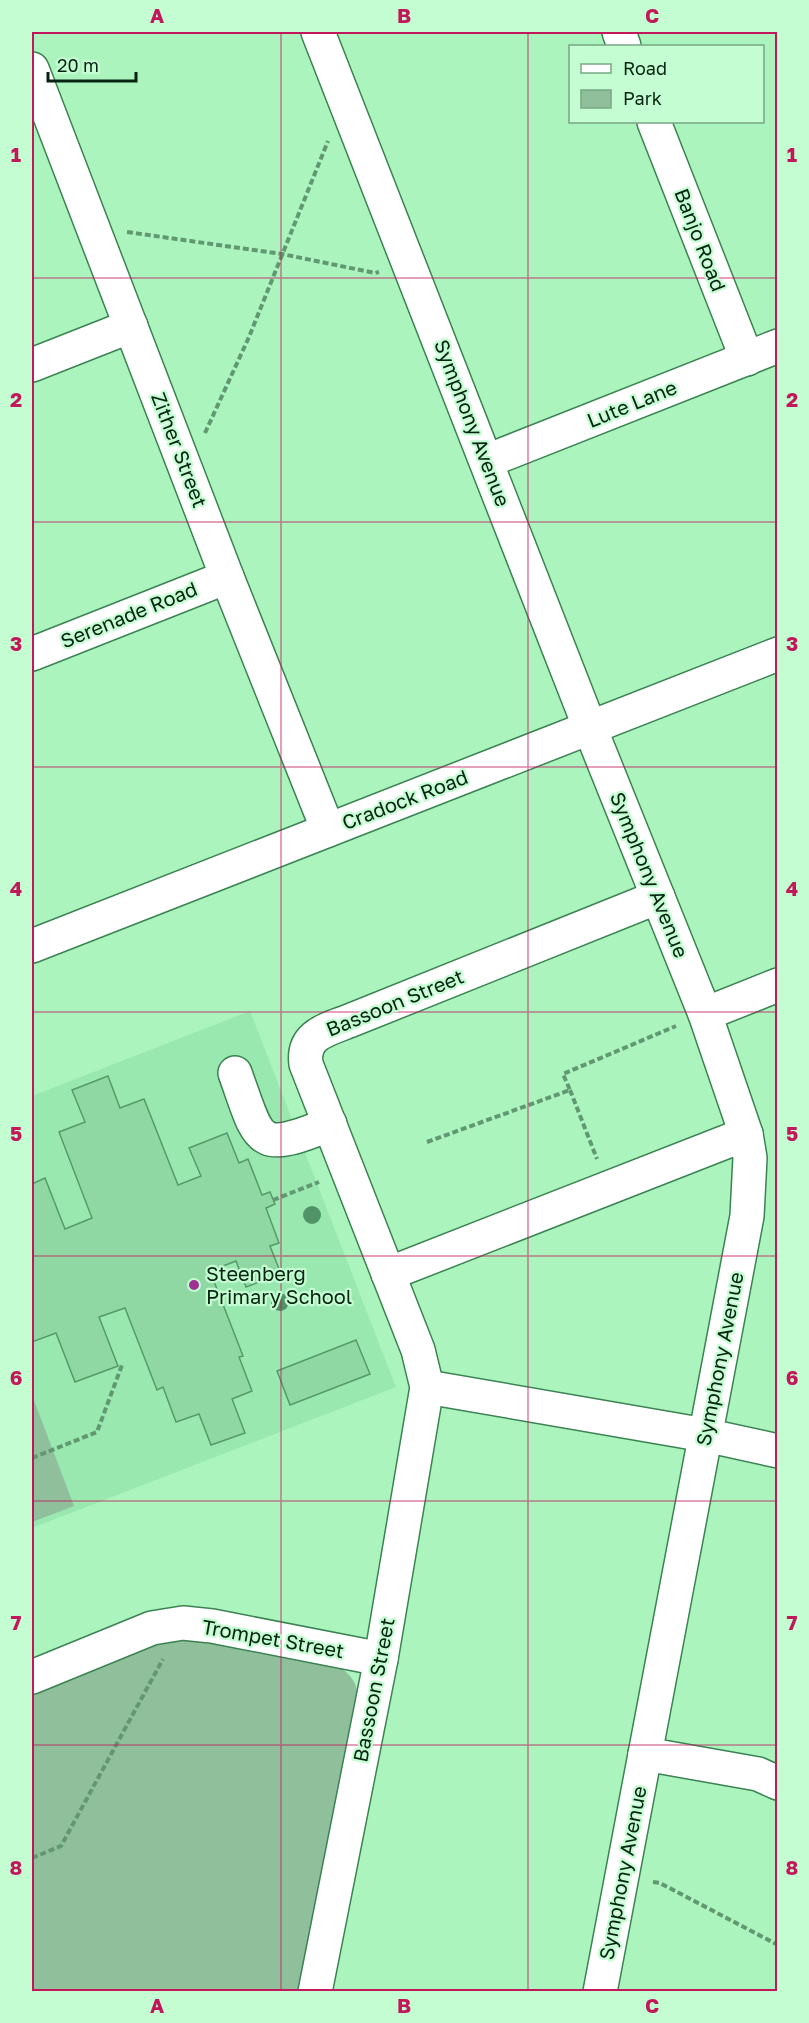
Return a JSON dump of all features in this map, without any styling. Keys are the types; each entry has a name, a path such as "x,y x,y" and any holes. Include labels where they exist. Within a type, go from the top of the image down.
{"street":[{"name":"Symphony Avenue","path":"318,32 590,728 705,1014 746,1134 750,1158 747,1216 600,1992"},
{"name":"Zither Street","path":"32,69 38,104 93,227 327,830"},
{"name":"Banjo Road","path":"654,123 747,358"},
{"path":"32,365 131,326"},
{"name":"Lute Lane","path":"487,461 777,346"},
{"name":"Serenade Road","path":"32,654 227,577"},
{"name":"Cradock Road","path":"32,946 777,654"},
{"name":"Bassoon Street","path":"315,1992 381,1659 428,1387 424,1367 306,1064 305,1054 308,1044 326,1030 658,897"},
{"path":"705,1014 777,985"},
{"path":"236,1073 258,1132 268,1140 276,1142 299,1137 330,1124"},
{"path":"388,1274 746,1134"},
{"path":"428,1387 705,1435 777,1451"},
{"name":"Trompet Street","path":"32,1677 152,1628 183,1623 212,1626 381,1659"},
{"path":"645,1754 758,1774 777,1783"}],"path":[{"path":"179,450 203,438 249,337 328,141"},
{"path":"93,227 282,254 375,273 380,272"},
{"path":"609,1188 562,1074 705,1014"},
{"path":"427,1142 570,1090"},
{"path":"273,1200 347,1172"},
{"path":"32,1458 97,1432 122,1365"},
{"path":"32,1858 61,1846 183,1623"},
{"path":"622,1879 660,1883 777,1946"}],"shaded area":[{"name":"Steenberg Primary School","path":"250,1011 396,1387 32,1528 32,1096"}],"green space":[{"path":"32,1395 74,1506 32,1522"},
{"path":"194,1638 341,1668 356,1687 300,1991 32,1992 32,1692 159,1643"}],"building":[{"path":"108,1076 120,1108 144,1099 178,1185 201,1176 189,1148 227,1133 239,1163 248,1159 262,1195 270,1192 275,1204 266,1208 279,1243 270,1246 281,1274 246,1287 236,1261 210,1271 243,1356 239,1357 252,1391 232,1399 245,1433 211,1445 199,1414 176,1422 163,1387 157,1390 125,1308 99,1317 118,1366 75,1382 56,1333 32,1342 32,1184 45,1178 65,1229 92,1218 59,1132 85,1122 72,1090"},
{"path":"356,1340 370,1374 290,1405 277,1371"}],"place":[{"name":"Steenberg Primary School","path":"194,1285"}]}
